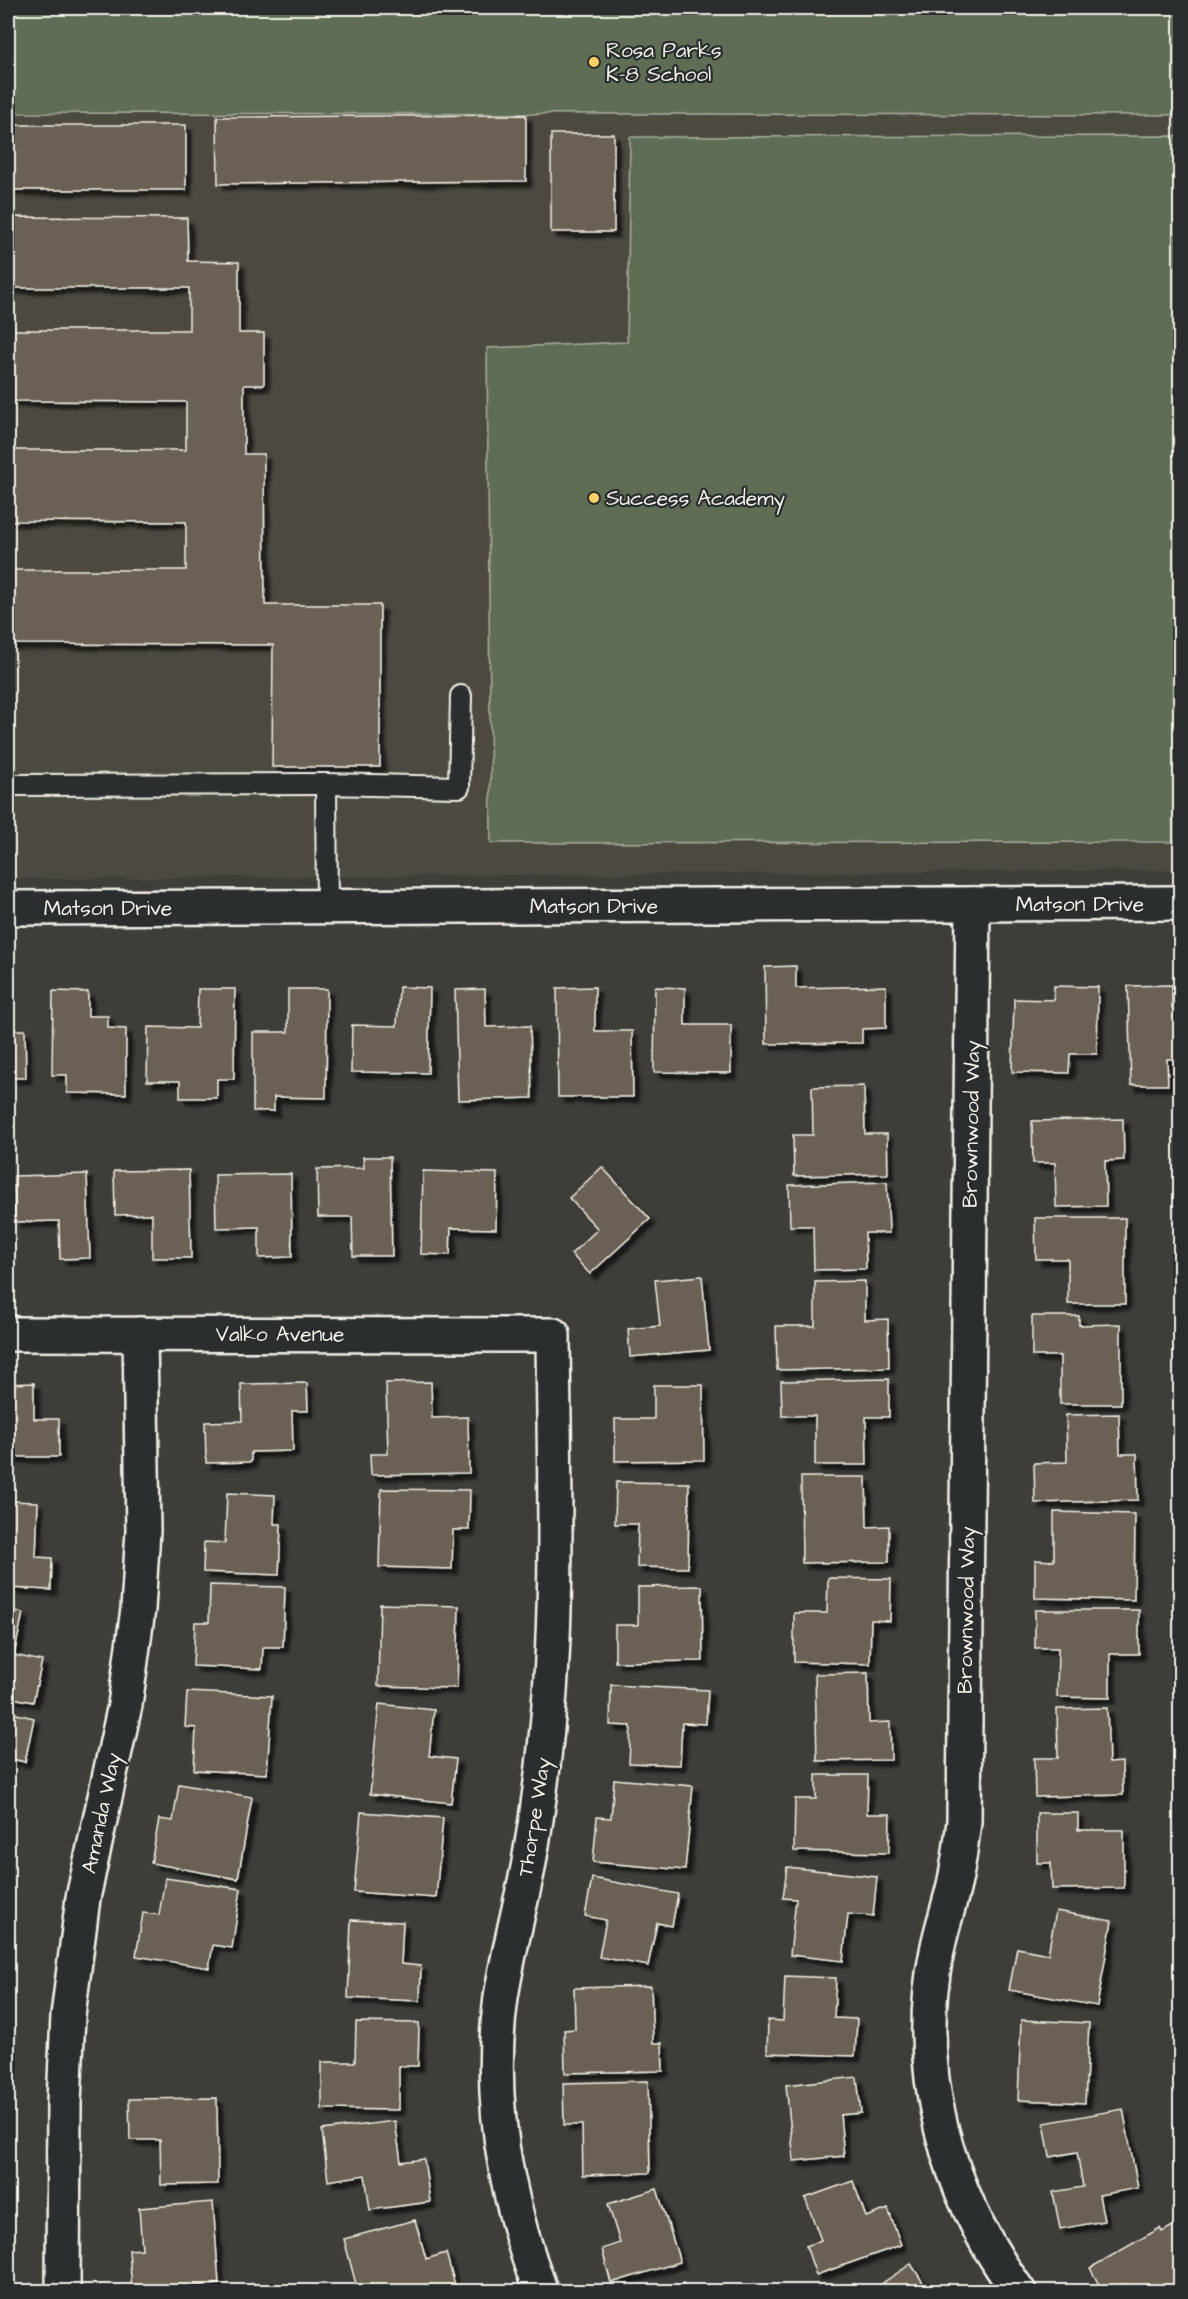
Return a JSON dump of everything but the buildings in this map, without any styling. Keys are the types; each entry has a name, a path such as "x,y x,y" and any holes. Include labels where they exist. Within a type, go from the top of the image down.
{"street":[{"name":"Matson Drive","path":"8,908 1180,903"},
{"name":"Brownwood Way","path":"973,904 964,1822 955,1883 936,1952 929,2009 930,2061 940,2126 954,2175 977,2228 1019,2292"},
{"name":"Valko Avenue","path":"8,1334 553,1335"},
{"name":"Amanda Way","path":"63,2292 64,2102 68,2016 83,1898 125,1705 138,1609 143,1531 141,1334"},
{"name":"Thorpe Way","path":"542,2292 522,2241 508,2186 500,2140 496,2073 501,1997 528,1864 545,1748 555,1601 553,1335"}],"lane":[{"path":"8,785 326,784 459,787 461,696"},
{"path":"326,784 327,907"}],"shaded area":[{"name":"Success Academy","path":"8,8 1180,8 1180,870 8,879"}],"green space":[{"name":"Rosa Parks K-8 School","path":"8,8 1180,8 1180,115 8,113"},
{"path":"1180,136 1180,842 491,843 487,348 627,342 630,137"}],"place":[{"name":"Rosa Parks K-8 School","path":"594,62"},
{"name":"Success Academy","path":"594,498"}]}
